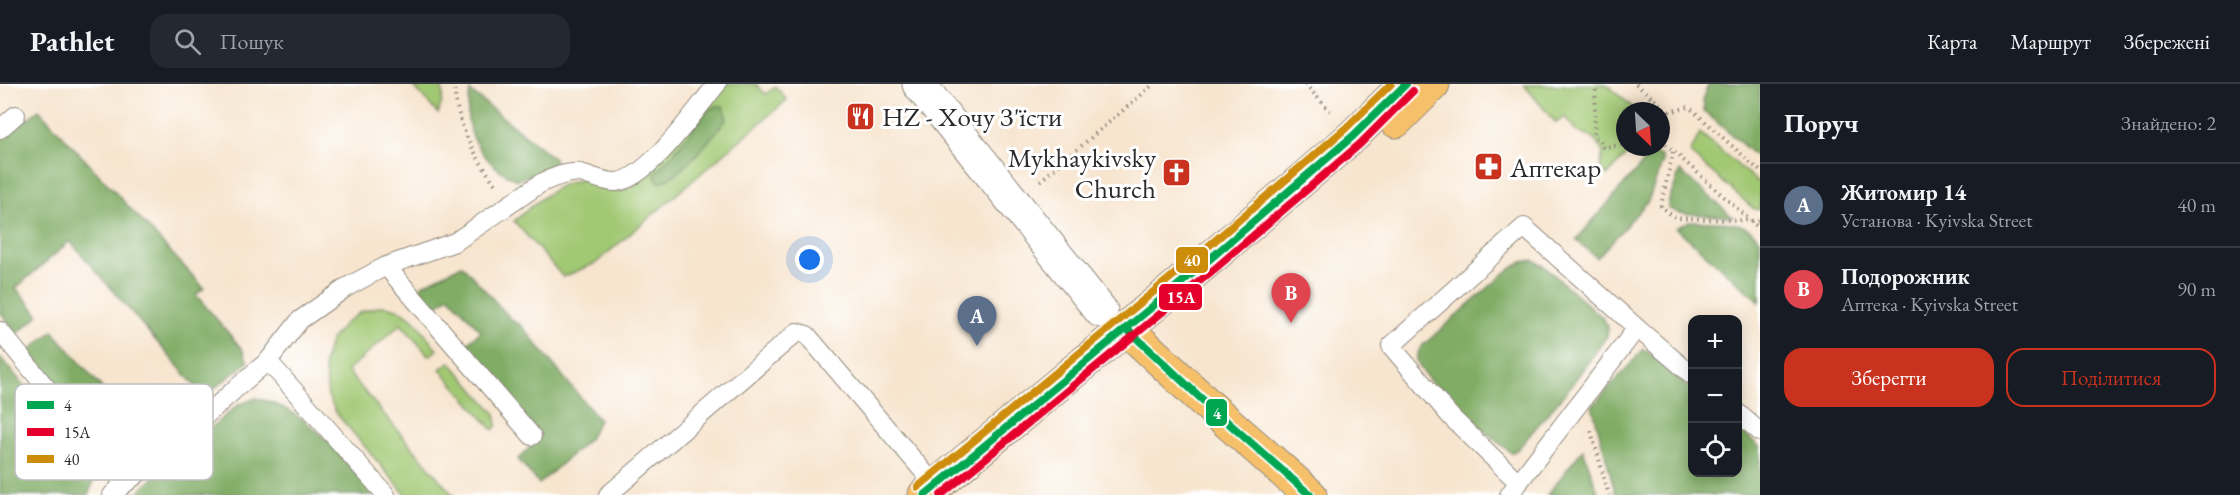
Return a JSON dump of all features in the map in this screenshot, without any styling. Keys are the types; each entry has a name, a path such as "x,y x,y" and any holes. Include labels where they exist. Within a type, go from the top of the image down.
{"main road":[{"path":"940,493 1122,327 1211,258 1353,136 1406,84"},
{"path":"1122,327 1365,152 1433,84"},
{"path":"1122,327 1310,495"}],"street":[{"path":"919,84 1014,203 1122,327"}],"lane":[{"path":"213,410 268,361 300,320 347,287 386,266 455,242 509,204 555,177 577,173 616,182 632,176 662,151 717,84"},
{"path":"0,129 16,115"},
{"path":"1636,328 1514,489 1391,346 1524,227 1688,372"},
{"path":"386,266 532,436"},
{"path":"0,331 40,384"},
{"path":"608,495 797,332 807,335 940,493"},
{"path":"268,361 386,495"},
{"path":"1742,417 1760,432"}],"path":[{"path":"454,84 458,118 472,147 509,204"},
{"path":"1014,203 1154,84"},
{"path":"1596,84 1594,136 1600,140 1603,147 1616,146"},
{"path":"1636,84 1657,102"},
{"path":"1670,112 1689,107 1760,171"},
{"path":"1670,150 1760,229"},
{"path":"1673,152 1661,207 1675,218 1760,221"},
{"path":"1581,399 1610,495"}],"green space":[{"path":"412,84 440,84 443,95 438,114"},
{"path":"722,84 756,84 765,94 776,87 787,100 596,263 563,277 514,221 545,196 572,182 589,181 611,191 624,190 634,185"},
{"path":"1606,84 1627,102 1616,102 1616,156 1625,156 1607,176 1600,167 1603,153 1596,141 1586,134 1577,132 1565,117 1556,123 1524,85"},
{"path":"1709,84 1760,84 1760,160 1704,111 1703,97"},
{"path":"470,91 555,159 554,167 517,180 492,163 478,148 470,129 468,112"},
{"path":"715,106 723,106 727,119 685,166 667,180 659,182 655,178 655,172 673,154 707,111"},
{"path":"39,110 204,288 196,295 242,349 248,362 213,389 213,384 193,384 70,241 16,288 39,315 17,334 0,312 0,140"},
{"path":"1700,133 1760,184 1760,210 1754,209 1690,153"},
{"path":"1649,156 1661,156 1663,161 1648,201 1597,258 1576,240"},
{"path":"1680,171 1733,217 1678,213 1668,208"},
{"path":"1688,222 1733,223 1749,229 1760,239 1760,302 1676,228"},
{"path":"1534,260 1602,317 1608,326 1607,336 1570,387 1518,449 1511,453 1431,382 1422,370 1417,356 1421,347 1506,272 1522,262"},
{"path":"462,265 513,321 521,325 599,420 589,439 539,484 518,459 541,436 465,345 481,331 449,296 432,310 421,295 422,285"},
{"path":"381,306 391,307 407,314 437,350 429,356 401,324 347,371 453,495 406,495 337,414 328,396 324,363 330,341 346,322 361,312"},
{"path":"53,331 99,384 57,384 29,351"},
{"path":"1644,349 1688,387 1688,477 1742,477 1742,431 1760,447 1760,495 1616,495 1592,406"},
{"path":"0,357 23,384 15,384 15,480 94,481 88,495 0,495"},
{"path":"450,362 495,413 497,425 493,430 440,369"},
{"path":"256,398 275,404 308,423 336,450 374,495 136,495 151,480 213,480 213,426 238,405"},
{"path":"1583,449 1599,495 1547,495"}],"transit line":[{"name":"40","path":"918,487 1204,250 1346,128 1391,84"},
{"name":"4","path":"925,495 1211,258 1353,136 1406,84"},
{"name":"15A","path":"941,495 1218,266 1360,144 1413,91"},
{"name":"4","path":"1126,328 1207,404 1310,495"}],"place":[{"name":"HZ - Хочу З'їсти","path":"861,116"},
{"name":"Аптекар","path":"1489,167"},
{"name":"Mykhaykivsky Church","path":"1177,173"},
{"name":"Подорожник","path":"1291,323"},
{"name":"Житомир 14","path":"977,346"}]}
